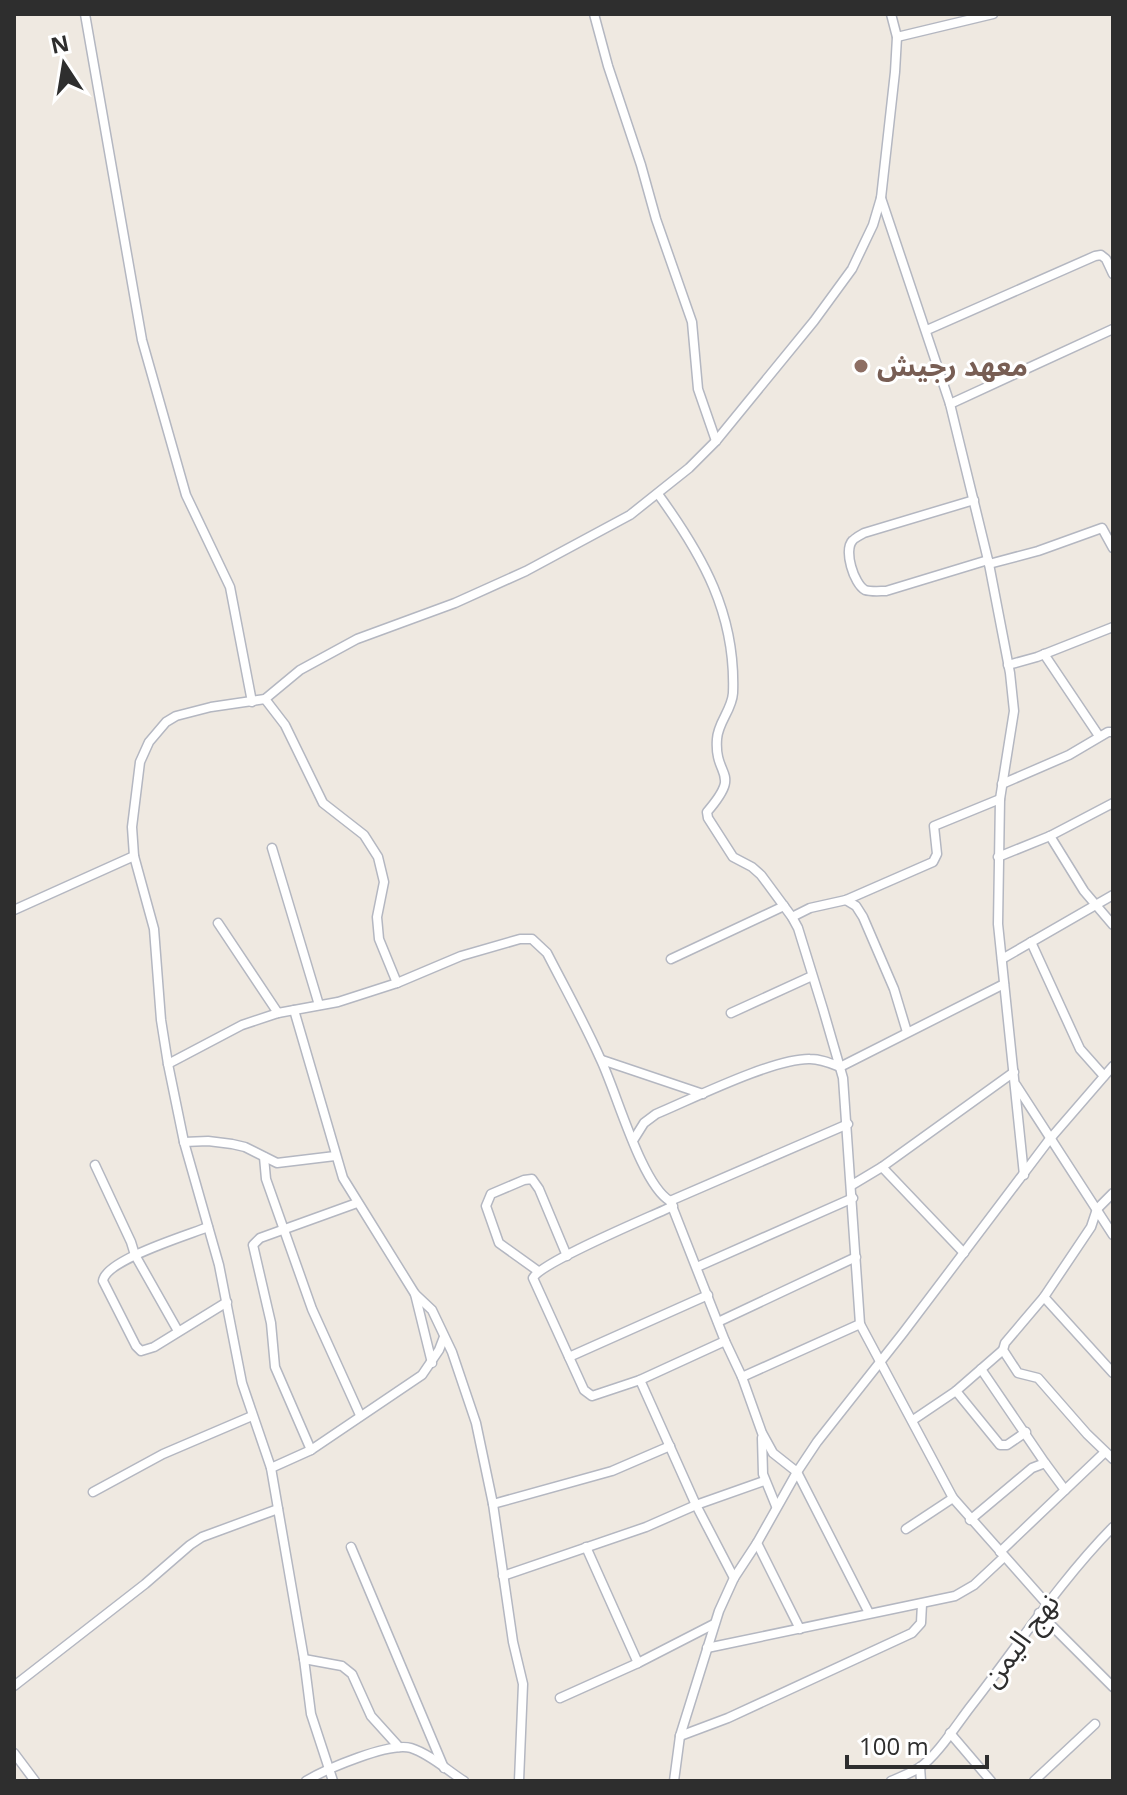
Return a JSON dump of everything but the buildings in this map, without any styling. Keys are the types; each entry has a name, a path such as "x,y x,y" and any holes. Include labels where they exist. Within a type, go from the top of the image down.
{"street":[{"path":"85,14 142,340 186,495 230,587 252,702"},
{"path":"594,14 656,219 692,322 698,389 716,441"},
{"path":"333,1781 311,1714 271,1468 235,1356 227,1302 184,1142 168,1064 161,1020 154,929 134,856 134,800 139,766 149,742 166,722 185,712 265,699 300,670 326,654 526,571 630,515 689,468 716,441 814,321 852,269 873,225 881,198 897,37 891,14"},
{"path":"897,37 993,14"},
{"path":"881,198 950,404 989,562 1008,665 1014,711 1000,799 998,924 1024,1175"},
{"path":"927,330 1095,256 1101,255 1106,259 1113,274"},
{"path":"950,404 1113,329"},
{"path":"658,494 697,550 732,642 732,701 717,739 726,786 708,810 708,818 733,857 761,875 798,928 840,1067 848,1124 860,1324 953,1498 1046,1603"},
{"path":"974,500 853,539 850,546 851,563 861,586 866,590 886,591 1038,551 1113,523"},
{"path":"1102,528 1113,548"},
{"path":"1008,665 1113,627"},
{"path":"1044,654 1099,736"},
{"path":"265,699 285,725 323,803 364,835 378,857 384,882 377,917 379,939 397,983"},
{"path":"1002,784 1069,755 1111,730"},
{"path":"792,917 810,908 846,900 933,862 937,854 934,826 1000,799"},
{"path":"998,857 1050,836 1113,803"},
{"path":"1050,836 1070,872 1113,925"},
{"path":"272,848 319,1005"},
{"path":"14,910 134,856"},
{"path":"1002,959 1113,895"},
{"path":"846,900 856,906 863,917 894,989 907,1032"},
{"path":"671,959 784,906"},
{"path":"218,923 278,1013"},
{"path":"168,1064 219,1035 278,1013 397,983 461,956 520,939 532,939 547,953 602,1060 656,1187 672,1203 762,1433 773,1453 797,1472 869,1613"},
{"path":"1031,942 1080,1049 1104,1076"},
{"path":"731,1013 812,976"},
{"path":"634,1139 652,1116 704,1094 761,1071 802,1059 823,1060 840,1067 1004,984"},
{"path":"294,1010 335,1156 357,1203 415,1294 429,1307 458,1368 476,1423 523,1684 519,1781"},
{"path":"602,1060 704,1094"},
{"path":"674,1781 680,1736 714,1624 734,1578 776,1506 817,1442 1049,1140 1113,1066"},
{"path":"852,1185 1014,1072"},
{"path":"1015,1083 1113,1235"},
{"path":"725,1341 640,1380 592,1396 584,1390 533,1278 538,1271 672,1203 848,1124"},
{"path":"184,1142 232,1144 283,1163 335,1156"},
{"path":"264,1157 265,1175 312,1309 360,1415"},
{"path":"95,1165 135,1255 178,1331"},
{"path":"882,1167 964,1253"},
{"path":"538,1271 499,1243 486,1209 491,1194 532,1179 567,1256"},
{"path":"1113,1193 1097,1209 1091,1227 1044,1297 1005,1343 1003,1350 1018,1373 1038,1378 1113,1459"},
{"path":"697,1267 853,1198"},
{"path":"311,1450 275,1367 271,1323 253,1250 258,1238 357,1203"},
{"path":"208,1227 135,1255 107,1270 103,1281 136,1346 145,1351 227,1302"},
{"path":"718,1322 856,1257"},
{"path":"415,1294 432,1363"},
{"path":"569,1357 708,1295"},
{"path":"1044,1297 1113,1373"},
{"path":"742,1377 860,1324"},
{"path":"271,1468 311,1450 422,1375 432,1363 444,1337"},
{"path":"913,1420 956,1391 1003,1350"},
{"path":"981,1369 1065,1490"},
{"path":"640,1380 696,1505 734,1578"},
{"path":"956,1391 1000,1445 1007,1445 1026,1432"},
{"path":"93,1492 163,1454 252,1416"},
{"path":"762,1433 764,1481 776,1506"},
{"path":"493,1504 612,1471 670,1446"},
{"path":"707,1648 922,1604 965,1592 1105,1452"},
{"path":"970,1520 1032,1468 1045,1463"},
{"path":"503,1576 646,1527 764,1481"},
{"path":"906,1529 953,1498"},
{"path":"14,1686 190,1545 202,1537 278,1509"},
{"name":"نهج اليمن","path":"891,1781 920,1767 950,1733 1046,1603 1113,1527"},
{"path":"757,1543 800,1629"},
{"path":"351,1547 444,1768"},
{"path":"586,1547 638,1663"},
{"path":"680,1736 728,1718 912,1633 921,1623 922,1604"},
{"path":"1039,1613 1113,1687"},
{"path":"560,1698 714,1624"},
{"path":"304,1659 342,1666 352,1674 371,1716 399,1747"},
{"path":"1034,1781 1095,1724"},
{"path":"950,1733 991,1781"},
{"path":"306,1781 328,1767 399,1747 419,1751 464,1781"},
{"path":"14,1753 35,1781"},
{"path":"920,1767 921,1781"}],"place":[{"name":"معهد رجيش","path":"861,366"}]}
